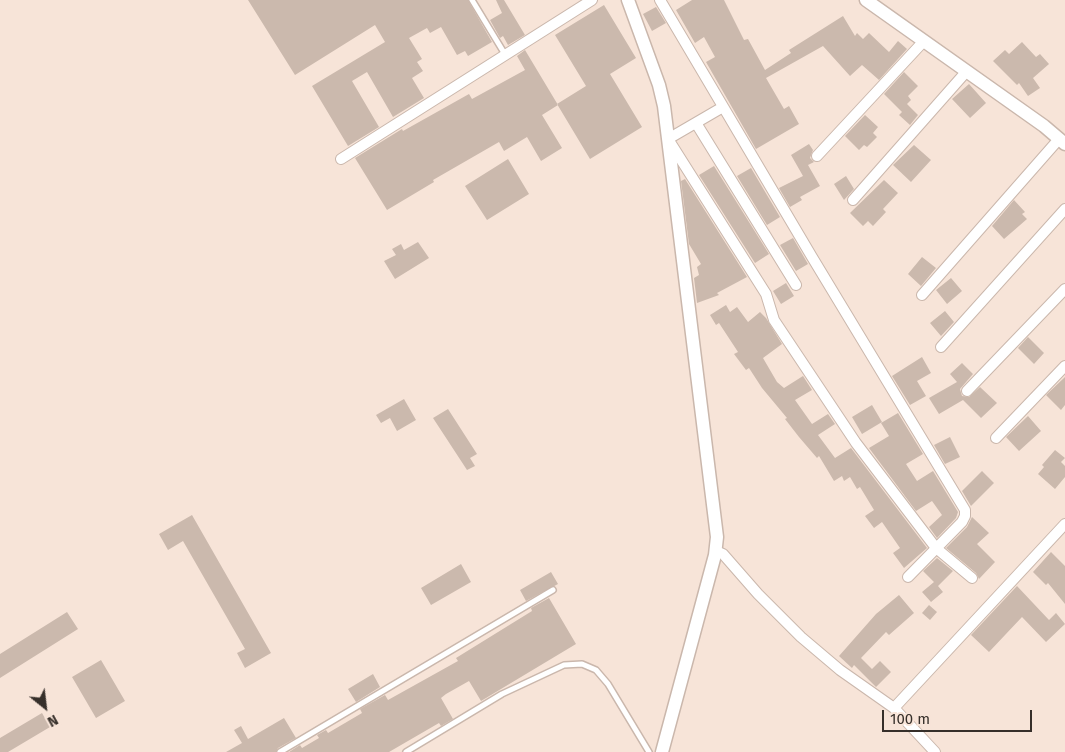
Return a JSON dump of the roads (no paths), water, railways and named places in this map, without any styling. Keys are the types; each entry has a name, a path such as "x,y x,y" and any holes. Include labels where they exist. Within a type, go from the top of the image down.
{"street":[{"path":"341,159 507,56 592,0"},
{"path":"628,0 659,85 668,139 716,528 716,551 662,752"},
{"path":"660,0 965,510 966,516 962,522 908,577"},
{"path":"866,0 1062,142 922,295"},
{"path":"817,156 923,42"},
{"path":"853,200 966,72"},
{"path":"668,139 723,107"},
{"path":"696,123 796,285"},
{"path":"668,139 766,294 774,320 856,443 936,548 972,578"},
{"path":"941,346 1065,208"},
{"path":"967,391 1065,289"},
{"path":"996,438 1065,366"},
{"path":"894,708 1065,524"},
{"path":"716,551 723,554 758,594 802,637 840,670 894,708 935,752"}],"lane":[{"path":"472,0 507,56"},
{"path":"280,752 554,590"},
{"path":"406,752 502,694 564,665 582,664 596,670 608,684 649,752"}]}
